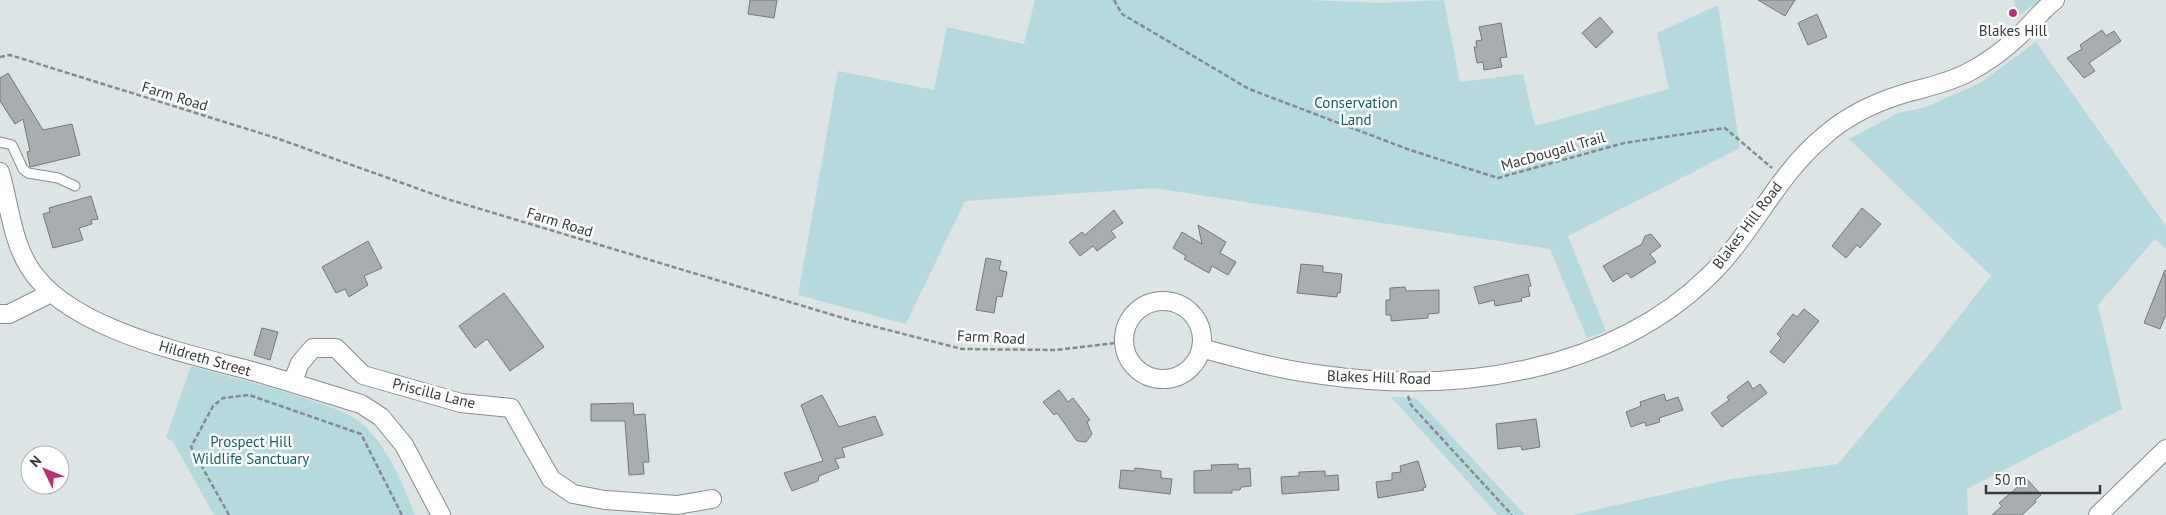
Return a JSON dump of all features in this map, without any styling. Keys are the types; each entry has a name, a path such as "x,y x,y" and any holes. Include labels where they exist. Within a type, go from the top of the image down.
{"street":[{"name":"Blakes Hill Road","path":"1201,348 1298,372 1352,378 1404,380 1493,375 1526,369 1575,357 1623,338 1669,310 1710,275 1746,232 1783,178 1824,135 1862,111 1903,94 1945,82 1985,63 2003,50 2055,0"},
{"name":"Hildreth Street","path":"0,172 19,245 28,266 51,293 72,308 101,323 163,348 361,404 381,418 404,445 441,515"},
{"path":"0,314 9,314 51,293"},
{"path":"1166,301 1179,304 1195,316 1202,335 1201,348 1193,365 1184,373 1172,378 1160,378 1148,376 1138,369 1127,354 1124,342 1128,323 1136,312 1153,302 1166,301"},
{"name":"Priscilla Lane","path":"292,383 300,363 313,348 336,348 363,375 461,403 511,408 551,479 573,494 605,500 677,505 712,499"},
{"path":"2098,515 2166,449"}],"lane":[{"path":"0,142 12,145 23,169 28,173 58,178 75,186"}],"path":[{"name":"MacDougall Trail","path":"1114,0 1122,14 1249,89 1410,150 1498,178 1624,142 1725,128 1783,178"},
{"name":"Farm Road","path":"0,57 10,55 276,138 446,199 599,246 853,321 962,349 1056,350 1124,342"},
{"path":"1404,380 1411,405 1512,515"},
{"path":"229,515 191,447 213,406 223,398 249,394 361,434 402,515"}],"green space":[{"name":"Conservation Land","path":"1035,0 1308,0 1380,3 1444,0 1460,82 1523,74 1535,126 1669,89 1657,33 1718,5 1740,148 1568,236 1606,331 1587,338 1550,249 1154,188 965,201 906,324 798,295 838,71 934,90 947,27 1024,44"},
{"path":"2014,0 2041,0 2018,16"},
{"path":"2036,42 2166,226 2166,249 2155,239 2098,305 2122,409 1967,489 1968,515 1573,515 1731,479 1838,464 1936,346 1991,276 1849,139 1898,113 1926,107 1980,83"},
{"name":"Prospect Hill Wildlife Sanctuary","path":"191,366 297,396 338,410 356,419 379,442 399,478 415,515 214,515 173,442 166,438"},
{"path":"1391,397 1416,398 1525,515 1498,515"}],"building":[{"path":"750,0 777,0 774,18 748,14"},
{"path":"1758,0 1795,0 1785,16"},
{"path":"1817,14 1827,37 1808,45 1798,23"},
{"path":"1600,17 1613,32 1596,48 1582,33"},
{"path":"1501,23 1507,57 1500,58 1502,67 1484,70 1483,62 1477,63 1474,47 1477,47 1476,41 1482,40 1479,27"},
{"path":"2102,30 2106,36 2114,31 2121,41 2089,63 2095,71 2084,78 2067,58 2082,49 2080,45"},
{"path":"8,73 43,130 72,124 80,155 30,167 27,152 30,151 23,119 15,124 0,101 0,78"},
{"path":"91,196 98,219 91,220 92,224 79,228 83,240 53,248 43,214 50,212 49,208"},
{"path":"1862,208 1881,224 1860,248 1857,245 1846,258 1832,246"},
{"path":"1114,210 1123,223 1111,231 1116,237 1097,251 1093,246 1080,256 1069,242 1082,232 1085,235"},
{"path":"1198,225 1226,242 1220,253 1236,262 1228,275 1212,266 1209,273 1184,259 1186,256 1173,248 1182,232 1202,244"},
{"path":"1651,234 1661,246 1650,254 1656,262 1631,278 1627,273 1613,282 1603,266 1642,244 1645,236"},
{"path":"368,241 382,268 364,276 368,285 349,297 345,289 336,293 322,267"},
{"path":"986,258 1001,261 999,270 1007,272 1002,297 997,296 994,313 976,310"},
{"path":"1301,264 1323,266 1323,272 1342,274 1340,293 1337,293 1337,297 1297,293"},
{"path":"2165,270 2166,314 2160,329 2144,323"},
{"path":"1528,274 1531,286 1528,287 1530,296 1521,298 1522,301 1495,306 1494,300 1479,304 1474,287"},
{"path":"1405,287 1406,291 1439,290 1439,313 1428,314 1428,318 1391,321 1391,315 1386,315 1386,300 1390,300 1390,288"},
{"path":"504,293 544,347 510,371 487,339 475,348 459,326"},
{"path":"1804,309 1819,321 1784,363 1770,352 1781,338 1777,334 1793,314 1797,317"},
{"path":"262,328 278,332 270,360 254,355"},
{"path":"1748,381 1753,389 1760,384 1767,393 1722,427 1711,413 1729,400 1727,397"},
{"path":"1059,390 1068,402 1073,398 1090,420 1087,422 1092,434 1086,442 1077,441 1057,413 1054,415 1043,402"},
{"path":"1664,394 1666,401 1678,397 1683,410 1659,418 1660,422 1646,426 1645,422 1631,427 1626,412 1641,406 1640,402"},
{"path":"822,395 839,427 875,416 883,435 842,448 845,457 835,459 839,468 819,476 818,481 792,491 784,473 823,461 801,405"},
{"path":"633,403 634,415 645,414 649,462 643,462 644,474 629,475 625,421 591,421 591,404"},
{"path":"1536,419 1540,447 1522,450 1521,446 1498,449 1496,424"},
{"path":"1418,461 1426,487 1423,488 1424,490 1378,498 1376,482 1392,480 1392,473 1401,472 1400,466"},
{"path":"1238,464 1238,469 1250,468 1251,486 1241,487 1240,490 1232,490 1232,493 1194,493 1194,471 1212,470 1211,465"},
{"path":"1135,468 1161,471 1161,478 1172,479 1170,494 1119,488 1121,470 1134,471"},
{"path":"1325,471 1325,476 1338,475 1339,490 1282,494 1281,477 1299,476 1299,472"},
{"path":"2027,479 2041,495 2035,500 2036,502 2022,515 1992,515 2002,506 1999,503"}],"place":[{"name":"Blakes Hill","path":"2013,13"}]}
